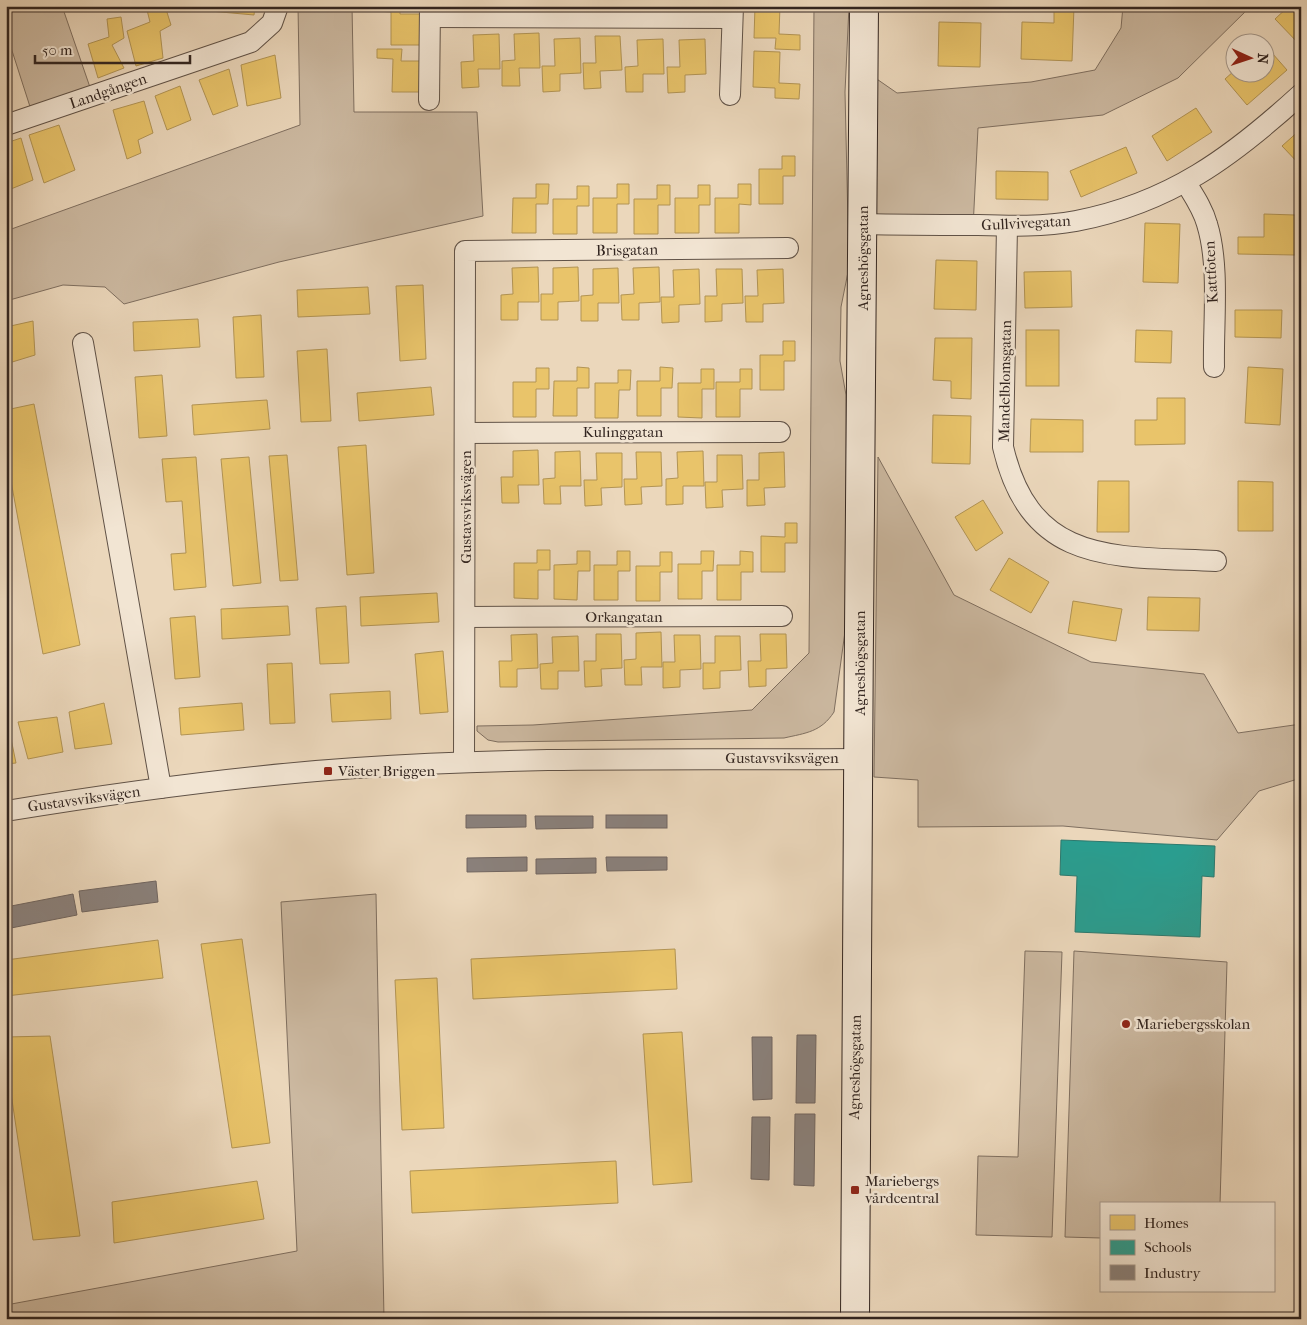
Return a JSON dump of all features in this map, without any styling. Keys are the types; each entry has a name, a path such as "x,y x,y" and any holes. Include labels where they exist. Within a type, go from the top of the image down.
{"street":[{"name":"Landgången","path":"6,125 251,42 272,23 278,6"},
{"name":"Agneshögsgatan","path":"855,1319 855,1055 864,224 864,6"},
{"path":"429,100 430,12 733,12 730,95"},
{"name":"Gullvivegatan","path":"864,224 1007,226 1052,224 1099,216 1140,203 1186,183 1228,157 1257,134 1301,94"},
{"name":"Kattfoten","path":"1186,183 1199,203 1207,224 1211,244 1214,367"},
{"name":"Mandelblomsgatan","path":"1007,226 1003,447 1009,471 1022,499 1037,519 1056,535 1072,545 1117,556 1216,561"},
{"name":"Brisgatan","path":"465,251 788,248"},
{"name":"Gustavsviksvägen","path":"464,762 466,617 465,251"},
{"name":"Gustavsviksvägen","path":"83,343 161,788"},
{"name":"Kulinggatan","path":"466,433 780,432"},
{"name":"Orkangatan","path":"466,617 782,616"},
{"name":"Gustavsviksvägen","path":"6,811 161,788 356,768 464,762 657,758 859,758"}],"shaded area":[{"path":"6,6 62,6 93,96 33,116 6,32"},
{"path":"298,6 352,6 354,112 477,112 483,216 279,262 124,304 105,287 63,285 6,301 6,231 300,125"},
{"path":"814,6 849,6 845,92 849,267 841,307 840,361 846,395 847,617 834,712 818,728 784,738 498,742 488,740 477,731 477,726 533,725 752,710 809,653"},
{"path":"1123,6 1251,6 1178,78 1103,115 978,128 973,228 870,233 871,75 897,93 1031,82 1095,70 1121,28"},
{"path":"878,457 954,595 1091,662 1204,674 1238,733 1301,724 1301,778 1259,791 1217,840 1063,826 918,827 918,780 874,777"},
{"path":"376,894 384,1319 6,1319 6,1305 297,1251 281,902"},
{"path":"1025,951 1062,952 1052,1237 976,1235 978,1156 1018,1157"},
{"path":"1074,951 1227,962 1220,1202 1100,1202 1100,1238 1065,1237"}],"building: Homes":[{"path":"146,6 165,6 171,25 160,31 163,58 136,66 127,31 150,22"},
{"path":"210,6 255,6 254,15 210,11"},
{"path":"376,6 400,6 400,14 421,14 420,45 391,45 391,12 376,11"},
{"path":"755,6 780,6 779,34 800,35 800,50 775,49 776,38 754,38"},
{"path":"1054,6 1074,7 1072,61 1021,59 1022,22 1054,23"},
{"path":"1289,6 1301,8 1301,46 1275,19"},
{"path":"121,17 124,38 112,45 124,68 98,78 88,44 109,37 107,19"},
{"path":"939,22 981,23 980,67 938,66"},
{"path":"539,33 540,68 519,68 520,86 502,86 502,61 515,60 514,34"},
{"path":"499,34 500,69 478,69 479,87 462,88 461,62 474,61 473,35"},
{"path":"595,36 620,36 622,70 600,71 601,88 584,89 583,63 596,63"},
{"path":"580,38 581,73 560,74 560,91 543,92 542,66 555,66 554,39"},
{"path":"663,39 664,74 643,74 643,92 626,92 625,67 638,66 637,40"},
{"path":"705,39 706,74 685,75 685,92 668,93 667,67 680,67 679,40"},
{"path":"377,49 402,49 401,61 422,61 422,92 392,92 393,59 377,58"},
{"path":"754,51 780,52 779,83 800,84 799,99 775,98 775,88 753,87"},
{"path":"275,55 281,98 247,106 241,65"},
{"path":"1274,55 1287,70 1274,81"},
{"path":"229,69 238,106 213,115 199,80"},
{"path":"1228,82 1273,82 1247,105"},
{"path":"180,86 191,120 167,130 155,96"},
{"path":"144,101 153,133 138,140 141,153 127,159 113,110"},
{"path":"1196,108 1212,132 1167,161 1152,136"},
{"path":"59,125 75,170 44,183 29,135"},
{"path":"1301,129 1301,166 1282,146"},
{"path":"21,138 33,180 6,191 6,143"},
{"path":"1126,147 1137,173 1081,197 1070,171"},
{"path":"782,156 795,156 795,176 783,176 783,204 759,204 759,169 782,169"},
{"path":"996,171 1048,172 1048,200 996,199"},
{"path":"536,184 549,184 548,204 536,204 536,233 512,233 513,198 536,198"},
{"path":"617,184 629,184 629,204 617,204 617,233 593,233 593,198 617,198"},
{"path":"738,184 751,184 751,205 739,204 739,233 715,233 715,198 738,198"},
{"path":"657,185 670,185 670,205 658,205 658,234 634,234 634,199 657,199"},
{"path":"698,185 710,185 710,205 699,205 699,233 675,233 675,198 698,198"},
{"path":"577,186 589,186 589,206 577,206 577,234 553,234 553,199 577,199"},
{"path":"1264,214 1295,215 1295,255 1238,254 1238,237 1264,237"},
{"path":"1145,223 1180,224 1178,283 1143,282"},
{"path":"936,260 977,261 976,310 934,309"},
{"path":"538,267 539,302 518,302 518,320 501,320 501,295 513,294 512,268"},
{"path":"578,267 579,301 558,302 558,320 541,320 541,294 553,294 553,268"},
{"path":"659,267 660,302 639,303 639,320 622,320 621,295 634,294 633,268"},
{"path":"618,268 619,303 598,303 598,321 581,321 581,296 593,295 593,269"},
{"path":"699,269 700,304 679,305 679,322 662,323 661,297 674,297 673,270"},
{"path":"716,269 742,269 743,303 722,304 722,321 705,322 705,296 717,296"},
{"path":"783,269 784,303 763,304 763,322 746,322 745,296 758,296 757,270"},
{"path":"1071,271 1072,307 1025,308 1024,272"},
{"path":"423,285 426,359 400,361 396,286"},
{"path":"368,287 370,314 298,317 297,290"},
{"path":"1235,310 1282,310 1281,338 1235,337"},
{"path":"261,315 264,377 236,378 233,317"},
{"path":"198,319 200,347 134,351 133,322"},
{"path":"33,321 35,355 9,363 6,351 6,327"},
{"path":"1026,330 1059,330 1059,386 1026,386"},
{"path":"1136,330 1172,331 1171,363 1135,362"},
{"path":"935,338 972,338 971,399 951,398 951,381 933,380"},
{"path":"783,341 795,341 795,361 784,361 784,390 760,390 760,355 783,355"},
{"path":"327,349 331,421 301,422 297,351"},
{"path":"577,367 589,368 589,388 577,388 577,416 553,416 554,381 577,381"},
{"path":"660,367 673,368 672,388 661,388 661,416 637,416 637,381 660,381"},
{"path":"1248,367 1283,369 1280,425 1245,423"},
{"path":"536,368 549,368 549,389 536,389 536,417 513,417 513,382 536,382"},
{"path":"701,369 714,369 714,389 702,389 702,418 678,417 678,383 701,383"},
{"path":"740,369 752,369 752,389 740,389 740,417 716,417 716,382 740,382"},
{"path":"618,370 631,370 630,390 619,390 618,418 595,418 595,383 618,383"},
{"path":"162,375 167,436 139,438 135,377"},
{"path":"431,387 434,415 359,421 357,393"},
{"path":"1157,398 1185,398 1185,444 1135,445 1135,420 1157,420"},
{"path":"267,400 270,429 194,435 192,405"},
{"path":"34,404 80,645 43,654 6,454 6,410"},
{"path":"933,415 971,416 970,464 932,463"},
{"path":"1031,419 1083,420 1083,452 1030,452"},
{"path":"366,445 374,573 347,575 338,447"},
{"path":"538,450 539,485 518,485 519,503 502,503 501,477 513,477 513,451"},
{"path":"580,451 581,486 560,486 561,504 544,504 543,479 555,478 555,452"},
{"path":"703,451 704,486 683,486 683,504 666,505 666,479 678,478 677,452"},
{"path":"636,452 661,452 662,486 641,487 642,504 625,505 624,479 637,479"},
{"path":"784,452 785,487 764,488 765,505 747,506 747,480 759,480 759,453"},
{"path":"596,453 622,453 622,487 601,488 602,505 585,506 584,480 597,480"},
{"path":"287,455 298,580 280,581 269,456"},
{"path":"717,455 742,455 743,489 722,490 723,507 706,508 705,482 717,482"},
{"path":"196,457 206,587 174,590 171,554 186,553 182,501 166,502 162,459"},
{"path":"249,457 261,583 233,586 221,459"},
{"path":"1098,481 1129,481 1129,532 1097,532"},
{"path":"1238,481 1273,482 1273,531 1238,531"},
{"path":"983,500 1003,533 976,551 955,517"},
{"path":"785,523 797,523 797,543 785,543 785,572 761,572 761,536 785,537"},
{"path":"537,550 550,550 550,570 538,570 538,599 514,598 514,563 537,563"},
{"path":"577,551 590,551 590,571 578,571 577,600 554,599 554,565 577,564"},
{"path":"617,551 630,551 630,571 618,571 618,600 594,600 594,565 617,565"},
{"path":"701,551 714,551 713,571 702,571 702,599 678,599 678,564 701,564"},
{"path":"740,551 753,552 753,572 741,572 741,600 717,600 717,565 740,565"},
{"path":"660,552 672,552 672,572 660,572 660,601 636,601 636,566 660,566"},
{"path":"1009,558 1049,582 1031,613 990,590"},
{"path":"437,593 439,622 361,626 360,597"},
{"path":"1148,597 1200,598 1199,631 1147,630"},
{"path":"1073,601 1122,609 1116,641 1068,633"},
{"path":"288,606 290,635 222,639 221,609"},
{"path":"346,606 349,663 320,664 316,608"},
{"path":"195,616 200,677 175,679 170,618"},
{"path":"661,632 662,667 641,667 642,685 625,685 624,660 636,659 636,633"},
{"path":"537,634 538,668 517,669 517,687 500,687 499,661 512,661 511,635"},
{"path":"596,634 621,634 622,668 601,669 602,686 585,687 584,661 596,661"},
{"path":"760,634 786,634 787,668 766,669 766,686 749,687 748,661 761,661"},
{"path":"674,635 700,635 701,669 680,670 680,687 663,688 663,662 675,662"},
{"path":"578,636 579,671 558,671 558,689 541,689 540,664 553,663 552,637"},
{"path":"715,636 740,636 741,670 720,671 720,688 703,689 703,663 715,663"},
{"path":"443,651 448,712 420,714 415,654"},
{"path":"292,663 295,723 270,724 267,664"},
{"path":"390,691 391,719 332,722 330,694"},
{"path":"104,703 112,744 75,749 69,712"},
{"path":"242,703 244,730 181,735 179,708"},
{"path":"57,717 63,752 28,759 18,722"},
{"path":"6,724 8,724 16,763 6,764"},
{"path":"242,939 270,1143 232,1148 201,944"},
{"path":"158,940 163,978 6,996 6,960"},
{"path":"675,949 677,989 473,999 471,959"},
{"path":"437,978 444,1128 402,1130 395,980"},
{"path":"682,1032 692,1182 653,1185 643,1034"},
{"path":"50,1036 80,1236 33,1240 6,1060 6,1037"},
{"path":"616,1161 618,1203 412,1213 410,1171"},
{"path":"257,1181 264,1219 114,1243 112,1202"}],"building: Schools":[{"path":"1061,840 1215,846 1214,877 1202,876 1200,937 1075,932 1077,876 1060,875"}],"building: Industry":[{"path":"466,815 526,815 526,827 466,828"},
{"path":"606,815 667,815 667,828 606,828"},
{"path":"535,816 593,816 593,828 536,829"},
{"path":"527,857 527,871 467,872 467,858"},
{"path":"606,857 667,857 667,870 607,871"},
{"path":"596,858 596,873 536,874 536,859"},
{"path":"156,881 158,902 82,912 79,891"},
{"path":"73,894 77,915 6,929 6,907"},
{"path":"797,1035 816,1035 815,1103 796,1103"},
{"path":"752,1037 772,1037 772,1099 753,1100"},
{"path":"795,1114 815,1114 814,1186 794,1185"},
{"path":"752,1117 770,1117 769,1180 751,1179"}],"place":[{"name":"Väster Briggen","path":"328,771"},
{"name":"Mariebergsskolan","path":"1126,1024"},
{"name":"Mariebergs vårdcentral","path":"855,1190"}]}
